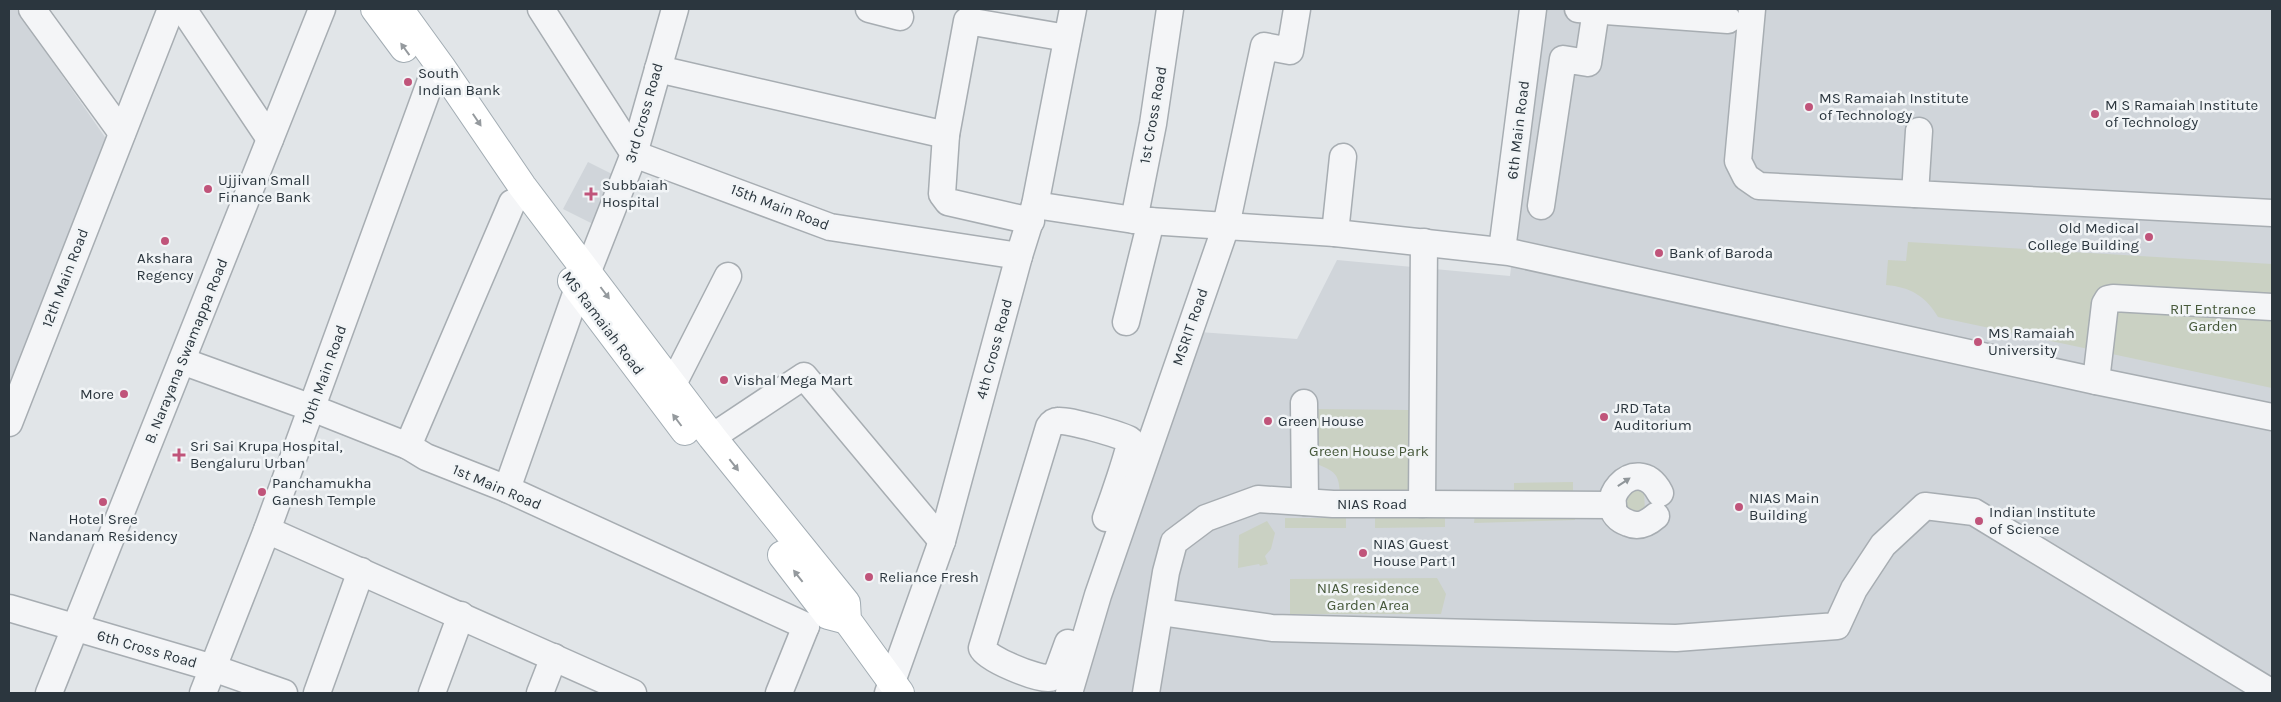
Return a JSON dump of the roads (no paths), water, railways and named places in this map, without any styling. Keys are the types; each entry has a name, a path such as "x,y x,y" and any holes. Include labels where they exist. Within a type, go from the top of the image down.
{"main road":[{"name":"MS Ramaiah Road","path":"375,9 430,83 512,203 583,280 673,384 712,437 846,604 847,620 893,690"},
{"name":"MS Ramaiah Road","path":"399,9 441,67 698,448 828,615 847,620"}],"street":[{"path":"32,9 122,133"},
{"name":"12th Main Road","path":"9,423 171,9"},
{"path":"183,9 270,139"},
{"name":"B. Narayana Swamappa Road","path":"49,693 322,9"},
{"path":"541,9 634,154"},
{"name":"3rd Cross Road","path":"507,490 583,280 634,154 675,9"},
{"path":"869,9 900,17"},
{"name":"4th Cross Road","path":"893,690 942,540 1019,256 1033,213 1073,9"},
{"name":"1st Cross Road","path":"1126,322 1142,220 1153,124 1170,9"},
{"name":"MSRIT Road","path":"1070,693 1091,592 1226,226 1264,46 1290,51 1297,9"},
{"name":"6th Main Road","path":"1502,250 1534,9"},
{"path":"1752,9 1738,160 1746,177 1759,186 2272,212"},
{"path":"1541,206 1563,59 1588,63 1587,10 1728,20"},
{"path":"1067,38 967,21 946,135 942,194 948,202 1033,213 1335,233 1502,250 2096,381 2272,417"},
{"path":"658,69 946,135"},
{"name":"10th Main Road","path":"203,693 267,530 430,83"},
{"path":"1916,194 1918,131"},
{"name":"15th Main Road","path":"634,154 698,176 830,227 1019,256"},
{"path":"1335,233 1342,157"},
{"path":"408,446 512,203"},
{"name":"NIAS Road","path":"1146,693 1166,572 1174,542 1206,518 1258,499 1305,502 1422,504 1424,242"},
{"path":"673,384 728,276"},
{"path":"2096,381 2104,304 2108,299 2272,307"},
{"name":"1st Main Road","path":"182,361 312,408 408,446 426,457 507,490 806,626"},
{"path":"712,437 804,376 942,540"},
{"path":"1304,403 1305,502"},
{"path":"1058,421 1125,436 1132,443 1119,476 1091,592 1056,676 1049,678 1039,676 995,660 983,650 982,648 1049,427 1058,421"},
{"path":"1635,477 1650,481 1658,505 1650,521 1635,525 1620,519 1613,505 1615,490 1627,479 1635,477"},
{"path":"1422,504 1613,505"},
{"path":"1160,612 1272,628 1676,638 1837,626 1854,589 1883,545 1925,506 1974,512 2272,693"},
{"path":"267,530 633,693"},
{"path":"317,693 361,571"},
{"name":"6th Cross Road","path":"9,608 213,668 284,693"},
{"path":"432,693 461,615"},
{"path":"779,693 806,626 847,620"},
{"path":"540,693 554,657"}],"place":[{"name":"South Indian Bank","path":"408,82"},
{"name":"MS Ramaiah Institute of Technology","path":"1809,107"},
{"name":"M S Ramaiah Institute of Technology","path":"2095,114"},
{"name":"Ujjivan Small Finance Bank","path":"208,189"},
{"name":"Subbaiah Hospital","path":"591,194"},
{"name":"Old Medical College Building","path":"2149,237"},
{"name":"Akshara Regency","path":"165,241"},
{"name":"Bank of Baroda","path":"1659,253"},
{"name":"MS Ramaiah University","path":"1978,342"},
{"name":"Vishal Mega Mart","path":"724,380"},
{"name":"More","path":"124,394"},
{"name":"JRD Tata Auditorium","path":"1604,417"},
{"name":"Green House","path":"1268,421"},
{"name":"Sri Sai Krupa Hospital, Bengaluru Urban","path":"179,455"},
{"name":"Panchamukha Ganesh Temple","path":"262,492"},
{"name":"Hotel Sree Nandanam Residency","path":"103,502"},
{"name":"NIAS Main Building","path":"1739,507"},
{"name":"Indian Institute of Science","path":"1979,521"},
{"name":"NIAS Guest House Part 1","path":"1363,553"},
{"name":"Reliance Fresh","path":"869,577"}],"park label":[{"name":"RIT Entrance Garden","path":"2213,318"},
{"name":"Green House Park","path":"1369,451"},
{"name":"NIAS residence Garden Area","path":"1368,596"}]}
